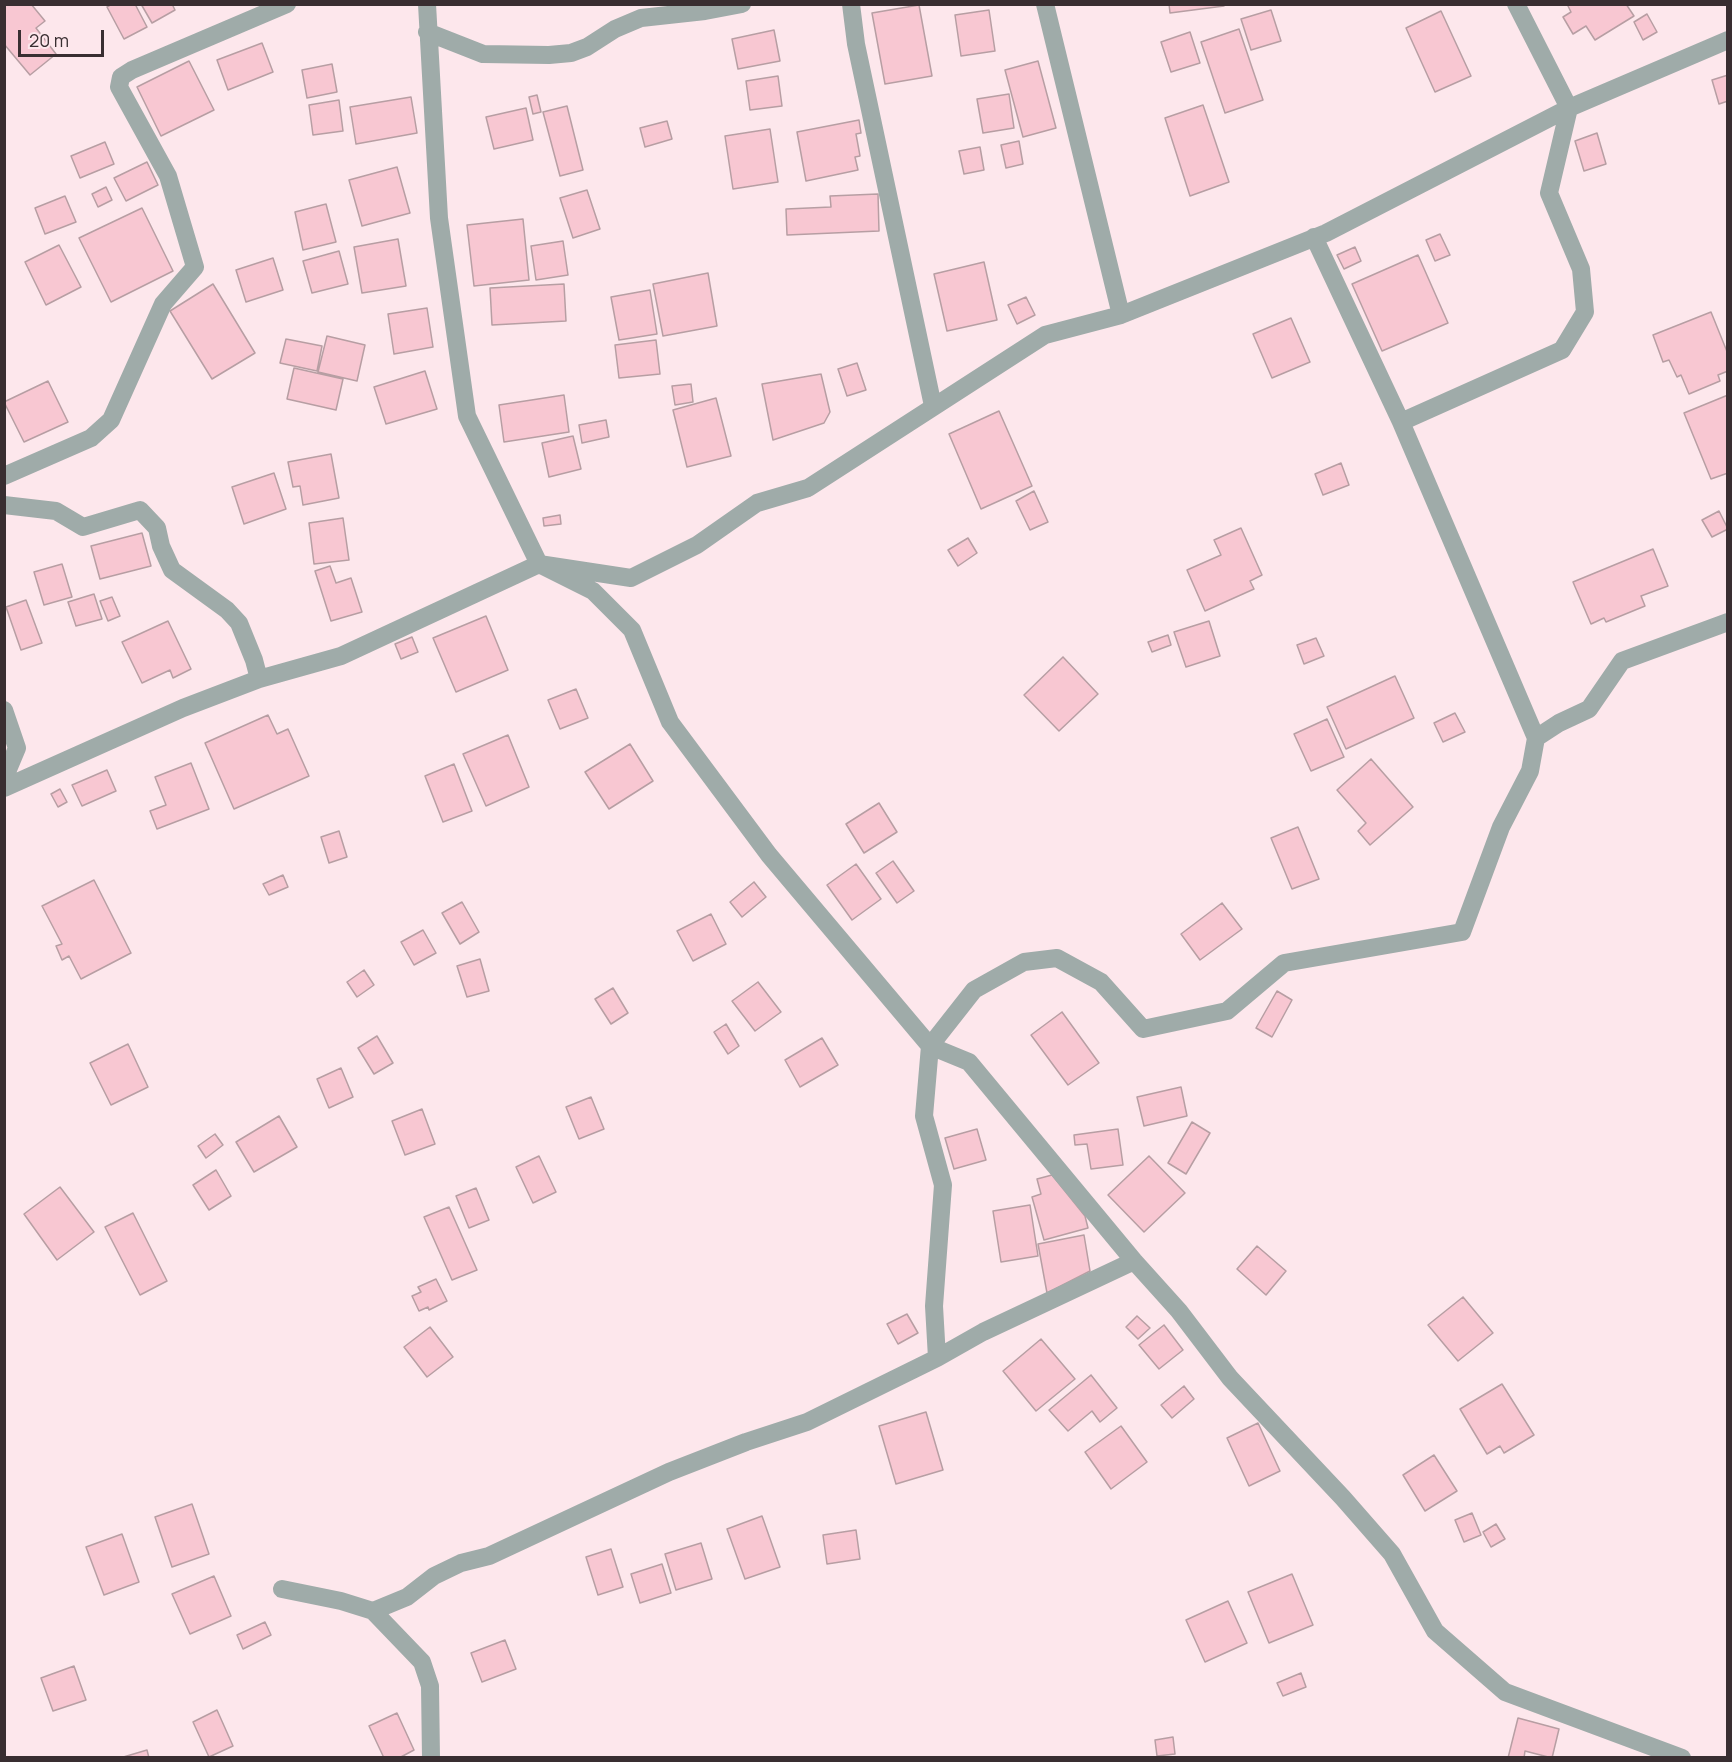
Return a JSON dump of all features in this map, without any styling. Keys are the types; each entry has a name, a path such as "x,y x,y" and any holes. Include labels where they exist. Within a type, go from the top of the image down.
{"street":[{"path":"4,476 91,438 111,420 163,304 195,267 168,176 119,87 121,77 132,70 286,4"},
{"path":"427,4 440,218 466,417 538,564 593,591 632,630 670,722 769,855 930,1046 969,1062 1134,1261 1179,1311 1230,1378 1343,1498 1392,1554 1435,1631 1505,1692 1664,1749 1682,1758"},
{"path":"427,32 483,54 549,55 571,53 587,47 615,29 641,18 705,11 742,4"},
{"path":"851,4 856,44 933,406"},
{"path":"1045,4 1121,315"},
{"path":"1401,422 1562,350 1585,312 1581,268 1549,193 1569,108 1516,4"},
{"path":"4,788 183,708 259,679 341,656 538,564 631,578 697,545 757,503 808,488 1045,335 1121,315 1314,237 1569,108 1728,40"},
{"path":"937,1358 934,1306 943,1185 924,1116 930,1046 974,990 1024,962 1057,958 1101,982 1143,1029 1227,1011 1284,963 1462,932 1501,827 1530,771 1536,738 1401,422 1314,237"},
{"path":"4,505 56,512 83,527 140,510 157,528 161,546 172,570 227,610 239,623 259,679"},
{"path":"1536,738 1559,723 1590,710 1622,661 1728,622"},
{"path":"4,710 17,748 4,779"},
{"path":"373,1611 407,1597 434,1576 461,1563 489,1556 669,1472 746,1442 807,1422 937,1358 983,1332 1134,1261"},
{"path":"282,1589 341,1601 373,1611 422,1662 430,1686 431,1758"}],"building":[{"path":"4,4 31,4 45,21 36,28 56,54 30,75 4,44"},
{"path":"112,4 135,4 147,27 124,39 107,7"},
{"path":"141,4 172,4 175,10 152,23"},
{"path":"1169,4 1224,4 1224,6 1170,13"},
{"path":"1567,4 1626,4 1634,16 1595,40 1586,26 1573,34 1563,17 1571,12"},
{"path":"919,5 932,76 885,84 872,13"},
{"path":"989,10 995,51 961,56 955,15"},
{"path":"1271,10 1281,41 1251,50 1241,19"},
{"path":"1441,11 1471,76 1435,92 1406,28"},
{"path":"1647,14 1657,32 1643,40 1634,22"},
{"path":"1239,29 1263,100 1225,113 1201,42"},
{"path":"774,30 780,61 738,69 732,39"},
{"path":"1190,32 1200,63 1171,72 1161,42"},
{"path":"262,43 273,72 228,90 217,60"},
{"path":"189,61 214,110 161,136 137,87"},
{"path":"1038,61 1056,128 1023,137 1005,70"},
{"path":"332,64 337,92 307,98 302,70"},
{"path":"1728,75 1728,101 1719,104 1712,80"},
{"path":"778,76 782,106 750,110 746,81"},
{"path":"1009,94 1014,128 983,133 977,99"},
{"path":"537,95 541,112 533,114 529,97"},
{"path":"411,97 417,133 356,144 350,107"},
{"path":"339,100 343,131 313,135 309,105"},
{"path":"1203,105 1229,182 1190,196 1165,118"},
{"path":"567,106 583,170 560,176 543,112"},
{"path":"526,108 533,140 494,149 486,117"},
{"path":"859,120 861,133 856,134 860,156 855,157 858,170 806,181 797,132"},
{"path":"667,121 672,139 645,147 640,128"},
{"path":"770,129 778,182 733,189 725,136"},
{"path":"1597,133 1606,164 1584,171 1575,141"},
{"path":"1019,141 1023,164 1006,168 1001,145"},
{"path":"105,142 114,164 80,178 71,156"},
{"path":"980,147 984,170 964,174 959,151"},
{"path":"147,162 158,185 126,201 114,178"},
{"path":"397,167 410,213 362,226 349,180"},
{"path":"106,187 112,200 98,207 92,194"},
{"path":"587,190 600,229 573,238 560,198"},
{"path":"878,194 879,231 787,235 786,209 831,207 830,196"},
{"path":"65,196 76,222 45,234 35,208"},
{"path":"326,204 336,242 303,250 295,212"},
{"path":"142,208 173,271 111,302 79,238"},
{"path":"523,219 529,280 474,286 467,225"},
{"path":"1440,234 1450,255 1435,261 1426,240"},
{"path":"398,239 406,286 362,293 354,247"},
{"path":"563,241 568,275 536,280 531,246"},
{"path":"59,245 81,287 46,305 25,262"},
{"path":"1355,247 1361,261 1344,269 1337,255"},
{"path":"339,251 348,284 312,293 303,261"},
{"path":"1418,255 1448,323 1382,351 1352,284"},
{"path":"273,258 283,290 246,302 236,270"},
{"path":"984,262 997,320 947,331 934,274"},
{"path":"708,273 717,326 663,336 653,284"},
{"path":"213,284 255,353 212,379 170,311"},
{"path":"564,284 566,321 492,325 490,288"},
{"path":"650,290 657,334 619,340 611,297"},
{"path":"1026,297 1035,315 1017,324 1008,305"},
{"path":"427,308 433,347 394,354 388,314"},
{"path":"1711,312 1728,354 1728,371 1718,375 1720,381 1689,394 1681,375 1677,377 1669,360 1663,362 1653,335"},
{"path":"1291,318 1310,362 1272,378 1253,334"},
{"path":"327,336 365,345 357,381 318,372"},
{"path":"286,339 322,346 317,371 280,363"},
{"path":"656,340 660,374 619,378 615,345"},
{"path":"857,363 866,390 847,396 838,369"},
{"path":"294,368 343,379 336,410 287,399"},
{"path":"425,371 437,409 386,424 374,387"},
{"path":"821,374 830,412 824,423 773,440 762,384"},
{"path":"48,381 68,422 24,442 4,402"},
{"path":"691,384 693,402 675,405 672,386"},
{"path":"564,395 569,432 504,442 499,405"},
{"path":"1728,395 1728,473 1711,479 1684,413"},
{"path":"716,398 731,456 687,467 673,410"},
{"path":"999,411 1032,486 981,509 949,434"},
{"path":"606,420 609,437 582,443 579,425"},
{"path":"573,436 581,469 549,477 542,443"},
{"path":"331,454 339,498 303,505 300,486 293,487 288,462"},
{"path":"1341,463 1349,485 1323,495 1315,474"},
{"path":"274,473 286,509 244,524 232,487"},
{"path":"1034,491 1048,522 1030,530 1016,501"},
{"path":"1719,511 1728,529 1712,537 1702,520"},
{"path":"560,515 561,524 544,526 543,518"},
{"path":"343,518 349,560 314,564 309,523"},
{"path":"1241,528 1262,575 1250,581 1254,589 1205,611 1187,570 1221,555 1214,540"},
{"path":"142,533 151,566 100,579 91,546"},
{"path":"968,538 977,553 958,566 948,550"},
{"path":"1653,549 1668,586 1641,596 1645,606 1606,622 1604,618 1591,624 1573,582"},
{"path":"62,564 72,597 44,605 34,572"},
{"path":"330,566 336,583 351,578 362,612 331,621 315,571"},
{"path":"94,594 102,619 76,626 68,602"},
{"path":"112,597 120,616 108,621 100,601"},
{"path":"26,600 42,643 21,650 6,607"},
{"path":"486,616 508,670 456,692 433,638"},
{"path":"168,621 191,669 173,678 170,670 142,683 122,642"},
{"path":"1209,621 1220,656 1186,667 1174,632"},
{"path":"1168,635 1171,645 1152,652 1148,642"},
{"path":"412,637 418,652 401,659 395,644"},
{"path":"1316,638 1324,656 1304,664 1297,645"},
{"path":"1063,657 1098,694 1059,731 1024,695"},
{"path":"1395,676 1414,718 1346,749 1327,707"},
{"path":"576,689 588,718 560,729 548,700"},
{"path":"1455,713 1465,732 1443,742 1434,723"},
{"path":"268,715 277,734 288,729 309,776 234,809 205,743"},
{"path":"1327,719 1344,757 1311,771 1294,734"},
{"path":"508,735 529,787 486,806 463,754"},
{"path":"630,744 653,781 609,809 585,772"},
{"path":"1371,759 1413,807 1370,845 1358,831 1366,823 1337,790"},
{"path":"191,763 209,809 157,829 150,811 166,805 155,777"},
{"path":"454,764 472,811 443,822 425,776"},
{"path":"107,770 116,791 82,806 72,785"},
{"path":"60,789 67,802 58,807 51,794"},
{"path":"879,803 897,832 864,853 846,824"},
{"path":"1298,827 1319,879 1292,889 1271,838"},
{"path":"339,831 347,857 329,863 321,837"},
{"path":"893,861 914,891 897,903 876,873"},
{"path":"856,864 881,899 852,920 827,885"},
{"path":"283,875 288,887 269,895 263,884"},
{"path":"94,880 131,953 81,979 69,956 62,960 56,946 62,944 42,906"},
{"path":"754,882 766,897 742,917 730,902"},
{"path":"462,902 479,932 460,944 442,913"},
{"path":"1222,903 1242,929 1200,960 1181,934"},
{"path":"711,914 726,944 693,961 677,931"},
{"path":"423,930 436,953 414,965 401,942"},
{"path":"480,959 489,991 467,997 457,966"},
{"path":"364,970 374,985 357,997 347,982"},
{"path":"758,982 781,1012 755,1031 732,1001"},
{"path":"613,988 628,1013 611,1024 595,999"},
{"path":"1277,991 1292,1000 1272,1037 1256,1028"},
{"path":"1062,1012 1099,1063 1068,1085 1031,1035"},
{"path":"726,1024 739,1046 728,1054 714,1032"},
{"path":"377,1036 393,1063 374,1074 358,1048"},
{"path":"822,1038 838,1065 800,1087 785,1060"},
{"path":"128,1044 148,1087 111,1105 90,1063"},
{"path":"341,1068 353,1097 329,1108 317,1079"},
{"path":"1181,1087 1187,1116 1144,1126 1137,1097"},
{"path":"591,1097 604,1129 579,1139 566,1107"},
{"path":"422,1109 435,1144 405,1155 392,1121"},
{"path":"279,1116 297,1147 254,1172 236,1142"},
{"path":"1192,1122 1210,1133 1186,1174 1168,1163"},
{"path":"977,1129 986,1160 954,1169 945,1138"},
{"path":"1118,1129 1123,1165 1091,1169 1087,1144 1075,1145 1074,1135"},
{"path":"215,1134 223,1145 206,1158 198,1146"},
{"path":"539,1156 556,1192 533,1203 516,1167"},
{"path":"1149,1156 1185,1193 1144,1232 1108,1195"},
{"path":"216,1170 231,1196 209,1210 193,1185"},
{"path":"1052,1175 1085,1216 1088,1228 1044,1240 1032,1197 1041,1194 1037,1179"},
{"path":"60,1187 94,1232 57,1260 24,1214"},
{"path":"476,1188 489,1220 469,1228 456,1196"},
{"path":"1030,1205 1038,1256 1001,1262 993,1211"},
{"path":"449,1207 477,1270 452,1280 424,1217"},
{"path":"133,1213 167,1281 140,1295 105,1227"},
{"path":"1084,1235 1090,1271 1047,1293 1038,1244"},
{"path":"1257,1246 1286,1271 1266,1295 1237,1269"},
{"path":"436,1279 447,1301 429,1310 428,1307 419,1311 412,1296 421,1292 418,1287"},
{"path":"1463,1297 1493,1333 1458,1361 1428,1325"},
{"path":"907,1314 918,1333 898,1344 887,1324"},
{"path":"1137,1316 1150,1328 1138,1339 1126,1327"},
{"path":"1164,1325 1183,1350 1159,1369 1139,1345"},
{"path":"430,1327 453,1357 427,1377 404,1347"},
{"path":"1041,1339 1075,1379 1036,1411 1003,1371"},
{"path":"1091,1375 1117,1408 1100,1422 1092,1411 1068,1431 1049,1410"},
{"path":"1502,1384 1534,1435 1504,1453 1500,1446 1487,1454 1460,1409"},
{"path":"1184,1386 1194,1399 1172,1418 1161,1405"},
{"path":"926,1412 943,1470 896,1484 879,1426"},
{"path":"1258,1423 1280,1471 1249,1486 1227,1438"},
{"path":"1121,1426 1147,1462 1111,1489 1085,1452"},
{"path":"1434,1455 1457,1491 1425,1511 1403,1475"},
{"path":"192,1504 209,1554 172,1567 155,1517"},
{"path":"1472,1513 1481,1535 1464,1542 1455,1520"},
{"path":"762,1516 780,1567 745,1579 727,1529"},
{"path":"1496,1524 1505,1539 1491,1547 1483,1532"},
{"path":"856,1530 860,1559 827,1564 823,1535"},
{"path":"122,1534 139,1582 104,1595 86,1547"},
{"path":"701,1543 712,1579 676,1590 665,1554"},
{"path":"611,1549 623,1587 598,1595 586,1557"},
{"path":"662,1564 671,1593 640,1603 631,1574"},
{"path":"1292,1574 1313,1625 1269,1643 1248,1592"},
{"path":"214,1576 231,1616 190,1634 172,1594"},
{"path":"1228,1601 1247,1643 1205,1662 1186,1620"},
{"path":"265,1622 271,1635 243,1649 237,1635"},
{"path":"505,1640 516,1669 482,1682 471,1653"},
{"path":"74,1666 86,1700 53,1711 41,1678"},
{"path":"1301,1673 1306,1687 1283,1696 1277,1683"},
{"path":"217,1710 233,1746 209,1757 193,1722"},
{"path":"397,1713 414,1750 399,1758 384,1758 369,1726"},
{"path":"1518,1718 1559,1729 1552,1758 1525,1751 1524,1758 1508,1758"},
{"path":"1173,1737 1175,1754 1157,1756 1155,1740"},
{"path":"147,1750 149,1758 120,1758"}]}
